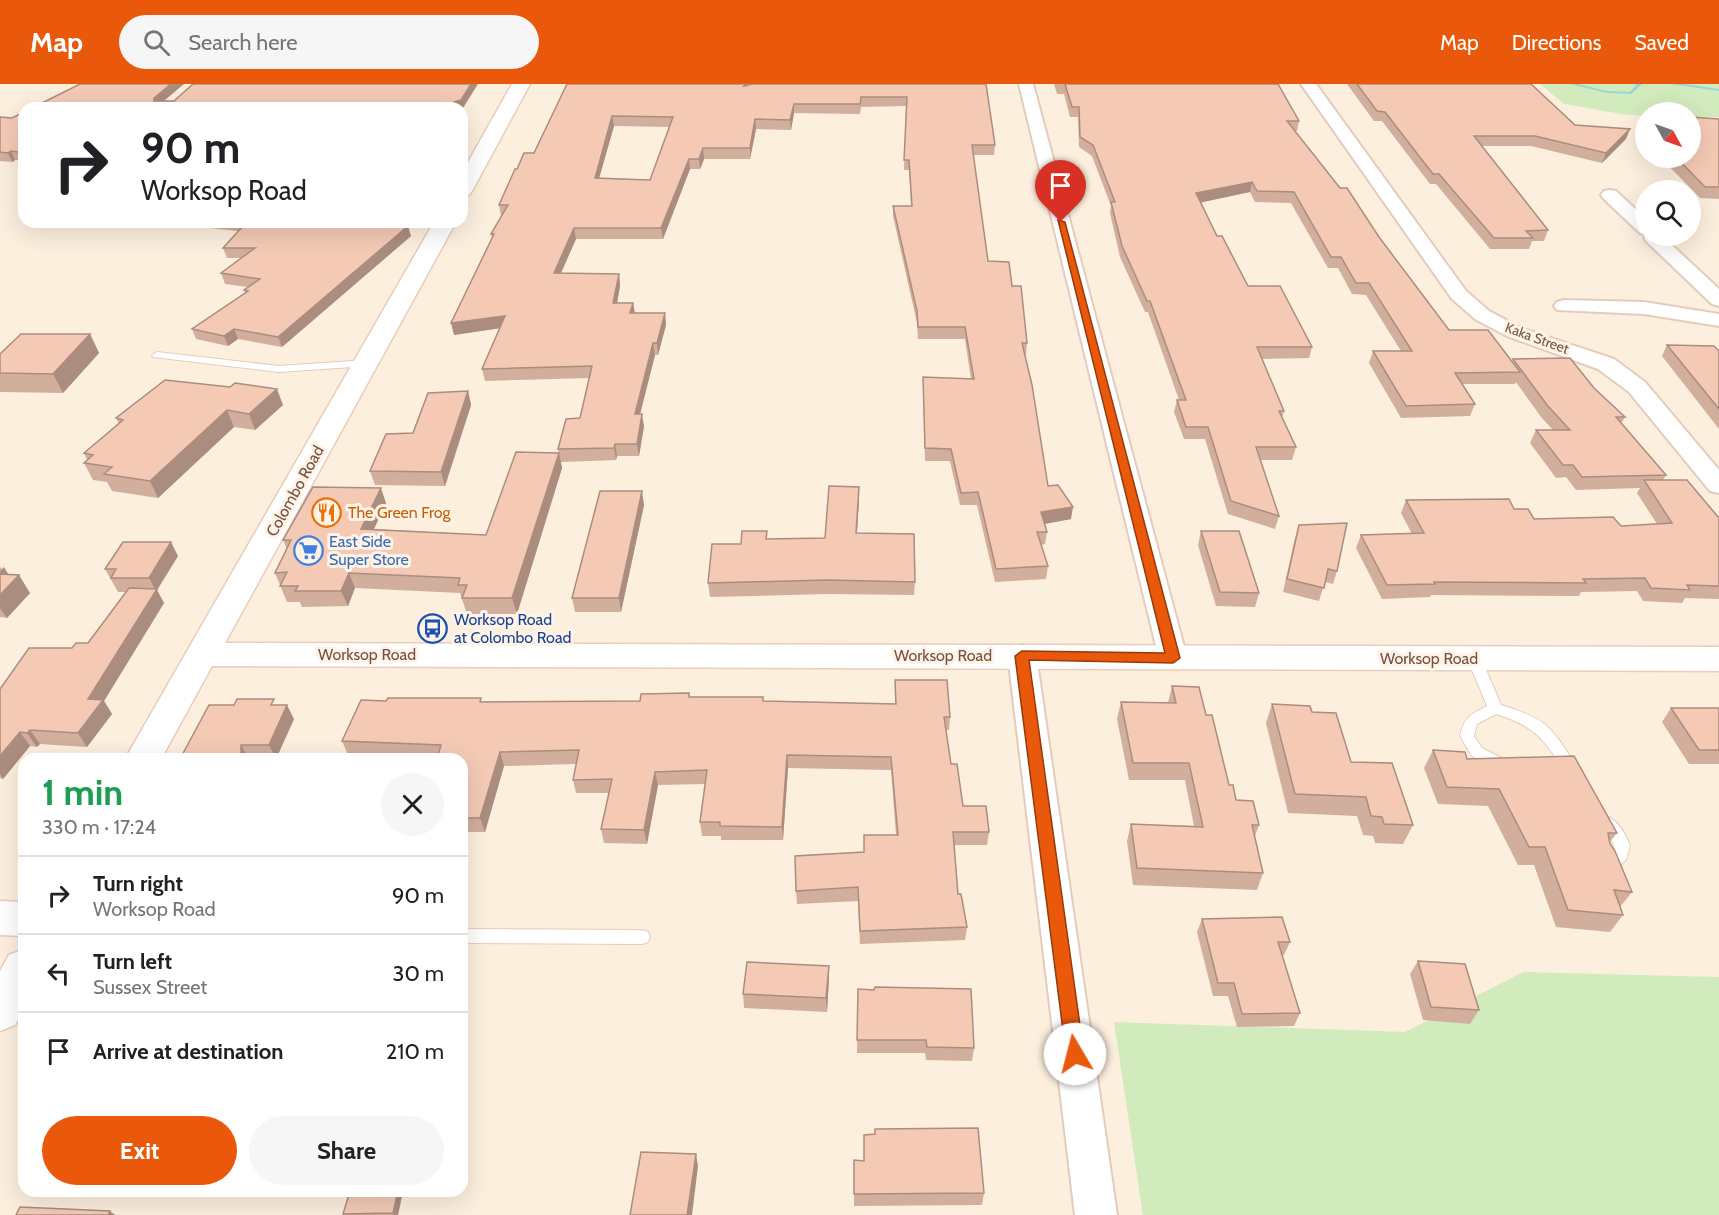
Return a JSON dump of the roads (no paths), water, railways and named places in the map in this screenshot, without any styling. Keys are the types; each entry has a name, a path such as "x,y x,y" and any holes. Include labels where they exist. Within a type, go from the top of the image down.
{"street":[{"path":"468,180 521,84"},
{"path":"1026,84 1173,658"},
{"name":"Kaka Street","path":"1308,84 1459,295 1482,315 1514,332 1606,364 1637,387 1719,486"},
{"path":"1610,195 1635,219"},
{"name":"Colombo Road","path":"146,753 442,228"},
{"path":"1662,246 1719,300"},
{"path":"1564,306 1644,308 1719,320"},
{"name":"Worksop Road","path":"204,654 1719,659"},
{"path":"1022,656 1096,1215"},
{"path":"0,918 18,919"}],"lane":[{"path":"157,355 279,369 367,363"},
{"path":"1474,658 1496,708"},
{"path":"1514,766 1501,765 1477,752 1467,736 1471,721 1496,708 1524,717 1541,728 1554,741 1579,781"},
{"path":"1546,765 1567,764"},
{"path":"1597,807 1621,839 1624,848 1622,856 1616,861 1608,861"},
{"path":"468,936 642,937"}],"waterway":[{"path":"1572,84 1607,92 1631,93 1640,84"},
{"path":"1673,84 1719,90"}],"place":[{"name":"The Green Frog","path":"327,512"},
{"name":"East Side Super Store","path":"308,550"},
{"name":"Worksop Road at Colombo Road","path":"433,628"}]}
